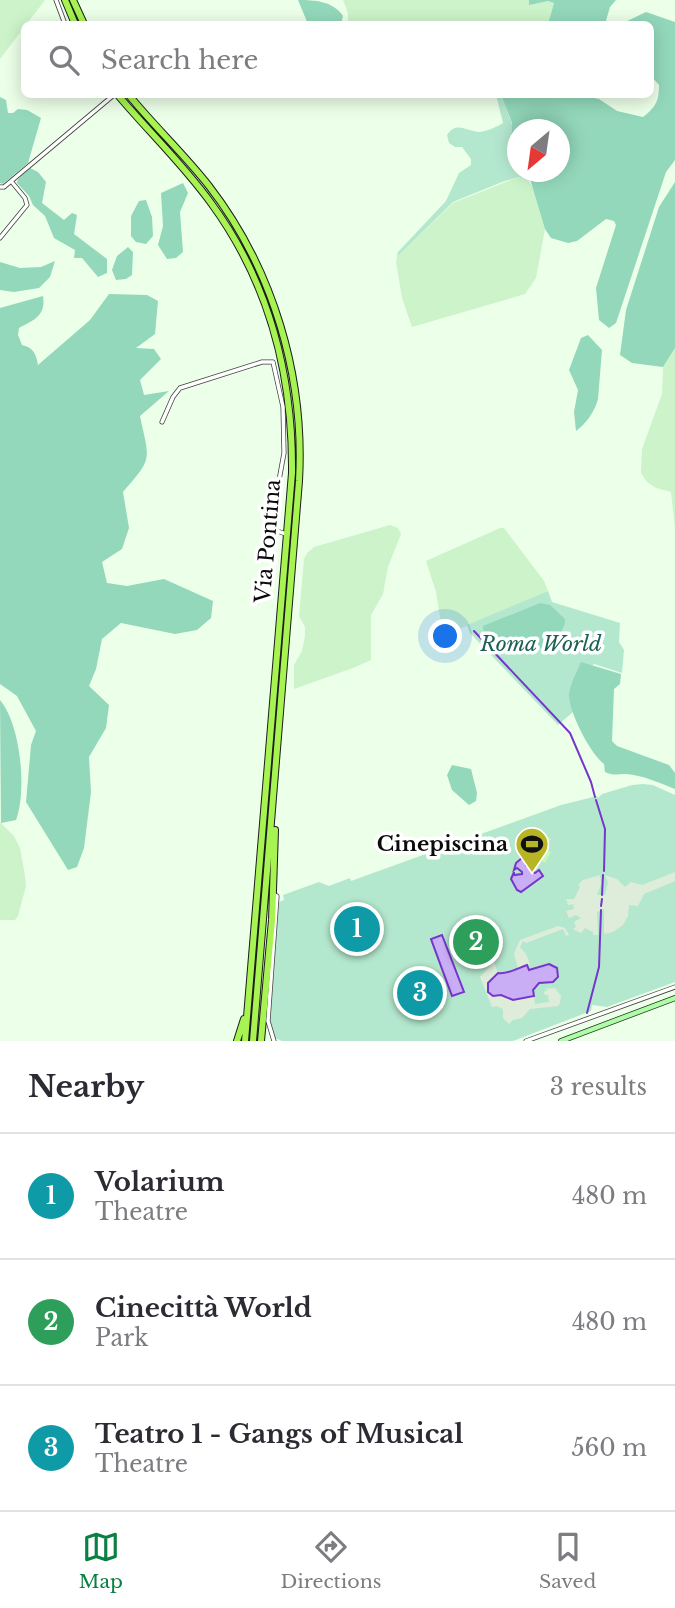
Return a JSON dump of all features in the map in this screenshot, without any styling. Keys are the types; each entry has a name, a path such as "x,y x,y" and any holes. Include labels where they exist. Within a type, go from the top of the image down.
{"highway":[{"path":"65,0 74,21"},
{"path":"74,0 82,21"},
{"name":"Via Pontina","path":"120,98 183,168 212,204 236,242 261,291 270,316 284,370 291,422 292,473 245,1041"},
{"name":"Via Pontina","path":"132,98 198,172 229,214 253,256 281,327 298,409 300,465 253,1041"},
{"path":"261,1041 273,894 278,776 276,764"},
{"path":"237,1041 248,1004"}],"street":[{"path":"55,0 64,21"},
{"path":"0,187 11,181 107,98"},
{"path":"0,238 27,205 25,198 11,181"},
{"path":"162,422 180,388 268,360 274,364 283,407 284,453 271,524 274,530 286,534"},
{"path":"273,894 278,896 268,1021 274,1041"},
{"path":"526,1041 675,987"},
{"path":"561,1041 675,998"}],"shaded area":[{"path":"0,0 45,0 29,21 21,21 21,31 0,59"},
{"path":"343,0 529,0 529,4 548,1 554,3 549,21 348,21"},
{"path":"507,181 530,182 536,193 545,229 536,278 525,294 412,327 402,298 397,257 453,203"},
{"path":"675,348 675,528 671,492 656,488 647,482 641,473 642,449 662,394 663,367"},
{"path":"390,525 398,528 401,534 388,567 383,594 371,615 371,660 294,689 294,665 302,651 305,636 305,627 299,616 304,559 307,553 314,547"},
{"path":"504,528 544,581 548,591 443,636 436,592 426,561"},
{"path":"0,822 14,836 20,848 25,876 26,886 15,920 0,920"},
{"name":"Cinepiscina","path":"523,857 529,861 526,865 535,873 539,870 543,876 521,892 511,879 514,872 514,875 522,874 517,868 514,870 516,863"},
{"path":"675,872 675,881 644,894 638,906 629,905 628,916 623,925 613,932 604,934 604,909 597,912 598,935 593,935 593,932 585,928 581,933 573,929 576,927 574,922 581,918 576,915 569,918 566,911 574,909 573,905 576,904 568,905 566,899 574,899 580,887 578,885 583,880 600,875 601,884 597,895 605,895 608,882 605,875 617,879 625,887 631,882 642,885"},
{"path":"558,926 565,928 569,935 566,936 563,929 526,943 523,941 520,947 530,964 518,968 514,954 520,940"},
{"path":"442,935 464,992 452,996 431,939"},
{"path":"494,962 498,973 488,983 491,995 501,995 513,1000 534,996 535,1004 549,1002 548,995 544,992 548,990 544,989 555,988 561,996 560,1003 558,1006 530,1009 522,1018 509,1024 503,1018 503,1009 492,1007 480,977"},
{"path":"549,964 557,968 558,977 553,982 539,983 533,990 534,996 513,1000 501,995 493,996 488,992 488,983 498,973 527,965 529,970"}],"green space":[{"path":"298,0 329,4 343,16 342,21 307,21"},
{"path":"529,0 616,0 610,7 606,21 549,21 554,3 548,1 529,5"},
{"path":"646,12 675,22 675,160 666,172 616,323 609,328 599,320 596,288 616,225 614,221 606,219 577,241 568,243 551,238 545,229 531,182 570,182 570,119 510,119 502,98 594,98 617,111 643,117 656,103 659,91 659,85 654,79 654,21 627,21"},
{"path":"0,97 6,100 8,113 18,109 27,110 41,118 28,163 3,184 0,183"},
{"path":"497,98 502,98 510,119 507,119 507,180 453,202 397,257 398,252 446,201 459,173 471,165 471,159 462,147 449,143 447,135 458,127 475,132 492,129 503,123"},
{"path":"30,168 38,172 46,182 42,203 64,220 72,213 77,215 74,234 107,259 107,273 98,277 82,258 74,258 75,250 54,238 45,216 17,183"},
{"path":"675,182 675,348 663,367 632,363 620,355 626,310 659,207"},
{"path":"183,183 188,193 180,212 183,252 176,258 167,259 158,245 163,226 161,193"},
{"path":"146,200 152,217 153,236 146,244 136,242 131,236 131,216 139,201"},
{"path":"128,247 133,252 132,275 116,280 112,270 117,256"},
{"path":"55,261 50,277 39,288 14,292 0,290 0,262 20,268 41,267"},
{"path":"109,294 147,295 158,301 155,334 136,348 154,349 161,359 140,380 144,395 169,391 140,416 146,442 146,457 140,472 123,492 129,528 122,549 102,562 107,583 127,586 164,579 213,601 211,618 197,630 175,634 121,623 102,639 96,669 89,686 109,705 106,728 89,757 91,792 84,848 77,867 68,870 26,802 31,745 36,731 17,696 0,684 0,308 43,296 41,312 19,328 18,335 22,345 34,352 38,365 90,320"},
{"path":"588,335 602,350 598,399 590,417 576,431 574,412 578,390 569,370 581,338"},
{"name":"Roma World","path":"548,591 552,602 620,623 619,642 624,650 622,673 594,664 569,695 573,712 558,725 470,633 467,625"},
{"path":"540,603 550,605 565,619 558,636 547,645 527,651 494,642 486,637 483,626"},
{"path":"581,662 621,674 620,684 614,689 612,741 617,746 669,765 675,773 675,789 638,776 605,772 604,764 581,732 570,702 571,686"},
{"path":"0,700 13,725 21,776 16,820 1,823"},
{"path":"452,765 471,769 477,793 476,801 469,805 452,790 447,775"},
{"path":"643,784 653,785 675,795 675,982 607,1007 592,1005 591,1011 513,1041 282,1041 275,1038 270,1021 279,902 284,900 283,895 319,882 329,886 350,878 351,881 561,805 597,796 598,798 602,794"}],"sand":[{"path":"528,828 551,839 545,848 551,852 545,863 526,851 527,841 524,837"}],"waterway":[{"path":"474,631 570,733 595,797"},
{"path":"596,800 605,829 604,871"},
{"path":"602,895 603,875"},
{"path":"601,906 602,899"},
{"path":"587,1013 599,967 601,910"}],"place":[{"name":"Cinepiscina","path":"532,874"},
{"name":"Volarium","path":"357,929"},
{"name":"Cinecittà World","path":"476,942"},
{"name":"Teatro 1 - Gangs of Musical","path":"420,993"}]}
